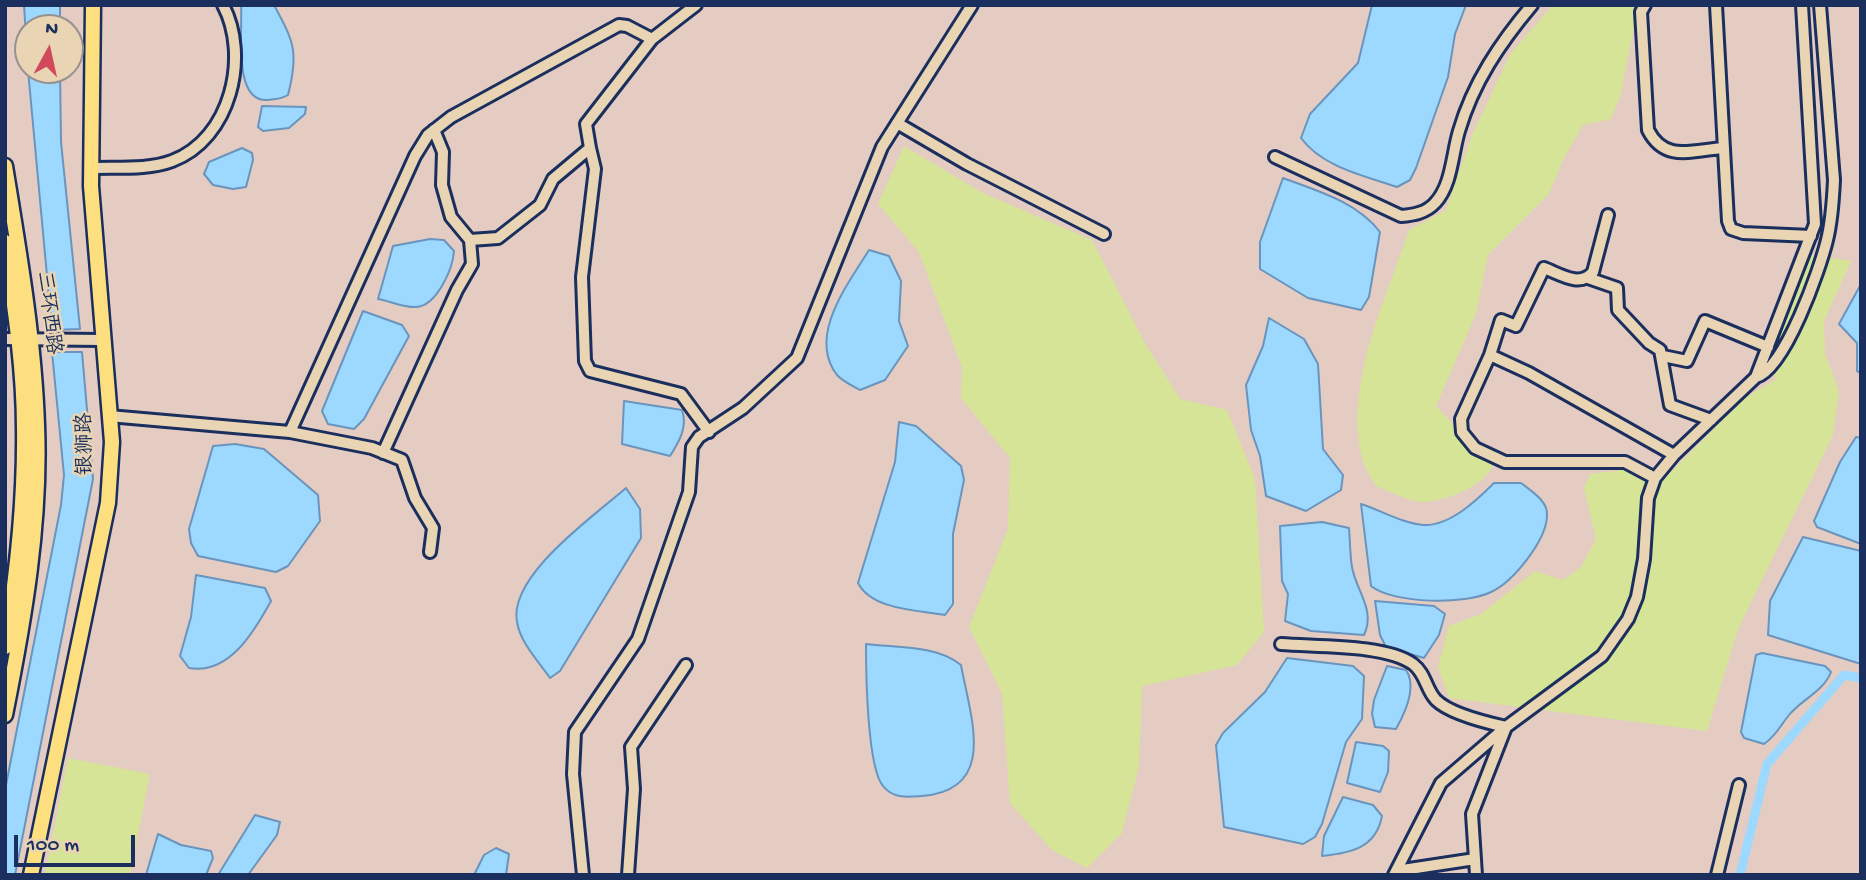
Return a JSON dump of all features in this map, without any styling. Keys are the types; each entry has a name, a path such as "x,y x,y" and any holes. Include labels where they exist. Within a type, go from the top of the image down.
{"main road":[{"name":"银狮路","path":"31,875 108,503 112,442 102,340 92,167 93,5"},
{"name":"三环西路","path":"5,166 24,426 23,497 16,575 5,648"},
{"name":"三环西路","path":"5,242 18,340 37,426 36,498 29,577 5,715"}],"street":[{"path":"92,167 150,166 172,161 208,136 230,95 232,85 233,24 223,5"},
{"path":"695,5 652,39 586,124 595,169 582,278 585,361 590,371 681,394 709,432"},
{"path":"583,875 573,774 575,732 638,639 689,492 692,447 699,437 743,408 797,358 882,147 972,5"},
{"path":"1275,157 1401,216 1418,215 1436,203 1453,165 1459,130 1490,60 1532,5"},
{"path":"1645,5 1641,12 1648,130 1655,143 1670,152 1724,148"},
{"path":"1716,5 1728,221 1731,229 1743,233 1811,236"},
{"path":"1395,873 1441,783 1506,727 1602,656 1628,619 1637,597 1644,559 1648,498 1655,478 1674,455 1756,377 1815,224 1802,5"},
{"path":"1756,377 1766,374 1777,359 1800,314 1826,242 1833,209 1834,180 1820,5"},
{"path":"290,432 415,156 435,130 451,117 619,25 627,26 652,39"},
{"path":"897,123 967,164 1104,234"},
{"path":"383,453 457,290 472,264 470,240 451,217 443,186 443,152 435,130"},
{"path":"470,240 498,238 540,205 553,179 590,148"},
{"path":"1608,215 1593,272 1588,278 1579,281 1544,268 1516,326 1501,320 1490,355 1461,419 1462,432 1475,447 1505,462 1625,462 1655,478"},
{"path":"1588,278 1619,290 1618,310 1649,343 1660,350 1670,405 1711,419"},
{"path":"1663,356 1687,361 1705,321 1768,347"},
{"path":"18,340 102,340"},
{"path":"1490,355 1529,373 1674,455"},
{"path":"109,416 290,432 383,453 402,460 415,498 433,528 430,552"},
{"path":"1281,644 1383,653 1412,664 1426,678 1436,700 1481,722 1506,727"},
{"path":"628,875 634,789 631,747 686,665"},
{"path":"1476,875 1472,814 1506,727"},
{"path":"1717,875 1739,785"},
{"path":"1395,873 1475,859"}],"green space":[{"path":"1553,5 1638,5 1621,94 1611,119 1583,125 1563,160 1549,194 1488,255 1476,314 1436,406 1452,423 1458,437 1493,466 1481,480 1453,496 1423,502 1412,500 1376,486 1362,458 1358,429 1359,400 1370,342 1409,230 1446,210 1472,135 1511,53"},
{"path":"904,146 983,193 1092,240 1145,343 1180,399 1227,410 1255,479 1264,632 1237,665 1142,686 1139,767 1122,833 1087,868 1052,850 1010,803 1002,693 969,627 1008,529 1010,458 961,398 962,367 919,252 878,204"},
{"path":"1811,255 1851,261 1824,321 1825,354 1839,392 1833,435 1738,629 1707,731 1449,698 1438,667 1449,626 1481,614 1535,571 1563,580 1581,567 1596,539 1584,488 1590,474 1623,470 1660,483 1745,398 1776,379 1767,361"},
{"path":"68,758 150,774 130,875 45,875"}],"water":[{"path":"24,5 60,5 60,14 25,14"},
{"path":"241,5 274,5 293,48 293,68 288,95 268,100 257,98 249,90 242,63"},
{"path":"1372,5 1466,5 1455,34 1448,77 1416,168 1410,180 1397,187 1332,163 1310,148 1301,138 1310,114 1358,63"},
{"path":"29,84 60,84 61,142 80,329 52,330"},
{"path":"262,106 306,107 305,114 289,128 263,131 258,127"},
{"path":"242,148 252,153 253,160 246,187 233,189 213,185 204,174 209,162"},
{"path":"1283,178 1348,205 1380,232 1369,297 1361,310 1308,298 1260,269 1260,242"},
{"path":"430,239 444,240 454,251 447,276 431,300 416,307 378,299 393,246"},
{"path":"869,250 889,256 901,281 899,321 908,346 885,380 860,390 837,375 829,360 826,344 834,311"},
{"path":"1861,284 1861,373 1857,371 1857,343 1839,324"},
{"path":"363,311 402,325 409,336 364,419 354,429 328,424 322,411"},
{"path":"1269,318 1304,339 1318,364 1323,449 1343,475 1341,490 1306,511 1266,496 1260,456 1251,430 1246,385 1263,346"},
{"path":"52,352 82,352 93,479 15,875 5,875 5,790 61,505 64,475"},
{"path":"624,401 682,410 683,428 670,456 622,444"},
{"path":"899,422 916,426 961,466 964,480 953,534 953,604 945,615 884,604 865,592 858,583 895,462"},
{"path":"1856,437 1861,438 1861,544 1817,527 1814,521 1840,462"},
{"path":"235,444 264,449 318,495 320,521 288,566 276,572 198,556 191,543 189,529 213,446"},
{"path":"1494,483 1521,483 1538,497 1547,510 1545,525 1535,548 1500,587 1465,599 1430,601 1396,596 1371,586 1361,504 1408,522 1434,524 1462,511"},
{"path":"626,488 640,509 641,538 560,671 550,678 522,637 517,622 518,604 526,586 556,548"},
{"path":"1322,522 1349,528 1354,576 1367,609 1364,635 1311,631 1285,621 1288,594 1282,581 1280,526"},
{"path":"1803,537 1861,551 1861,664 1768,635 1770,601"},
{"path":"196,575 265,588 271,601 248,638 228,658 216,665 189,668 180,656 191,617"},
{"path":"1375,601 1434,606 1445,614 1439,635 1424,658 1386,647 1380,635"},
{"path":"866,644 928,651 961,665 970,706 974,747 971,765 962,780 946,791 906,797 891,793 883,786 878,776 871,740"},
{"path":"1762,653 1825,666 1831,672 1823,685 1789,715 1764,744 1744,738 1741,732 1756,655"},
{"path":"1287,658 1353,666 1364,676 1362,719 1346,742 1322,824 1315,837 1303,844 1224,827 1216,745 1223,733 1265,692"},
{"path":"1387,666 1406,670 1409,676 1410,691 1406,708 1396,729 1375,727 1372,714 1374,700"},
{"path":"1356,742 1383,746 1389,751 1388,772 1380,792 1347,783"},
{"path":"1343,797 1373,805 1382,816 1379,827 1361,847 1322,856 1324,836"},
{"path":"255,815 280,822 277,835 248,875 218,875"},
{"path":"158,834 181,845 211,851 213,858 206,875 146,875"},
{"path":"496,848 509,854 506,875 474,875 484,855"}],"waterway":[{"path":"1740,875 1767,764 1844,675 1861,678"}]}
